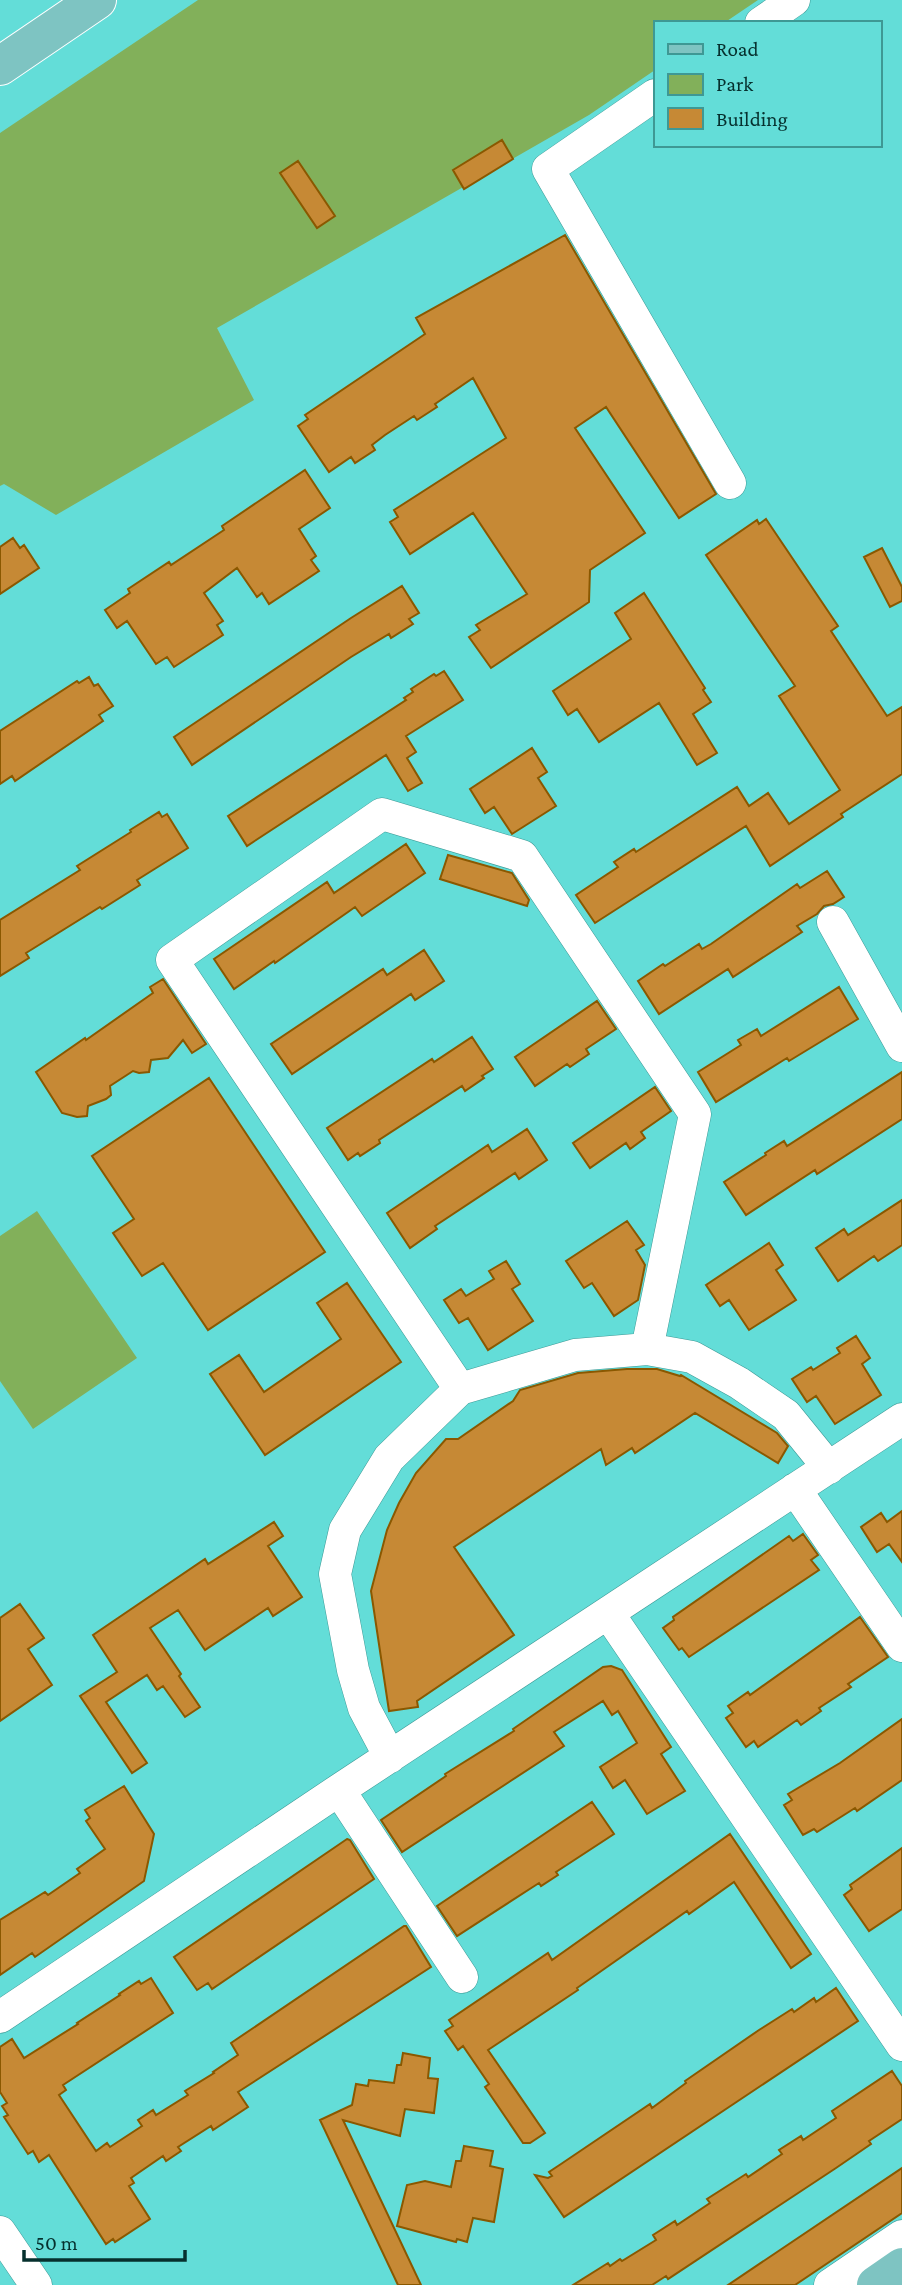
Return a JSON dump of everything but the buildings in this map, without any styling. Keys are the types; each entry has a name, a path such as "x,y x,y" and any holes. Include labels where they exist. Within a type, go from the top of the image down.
{"main road":[{"path":"0,66 97,0"},
{"path":"876,2285 902,2267"}],"street":[{"path":"764,21 794,0"},
{"path":"654,96 548,169 730,483"},
{"path":"460,1389 172,960 382,814 522,856 695,1114 647,1349"},
{"path":"833,922 902,1046"},
{"path":"390,1757 364,1708 353,1670 335,1574 345,1530 389,1458 460,1389 575,1355 647,1349 692,1357 739,1383 786,1415 829,1468"},
{"path":"0,2017 902,1419"},
{"path":"795,1489 902,1646"},
{"path":"608,1614 902,2045"},
{"path":"339,1790 461,1977"},
{"path":"0,2232 36,2285"},
{"path":"830,2285 902,2236"}],"green space":[{"path":"198,0 758,0 727,21 654,21 654,71 589,115 217,328 254,400 56,515 4,484 0,486 0,133"},
{"path":"37,1211 137,1358 33,1429 0,1381 0,1236"}]}
